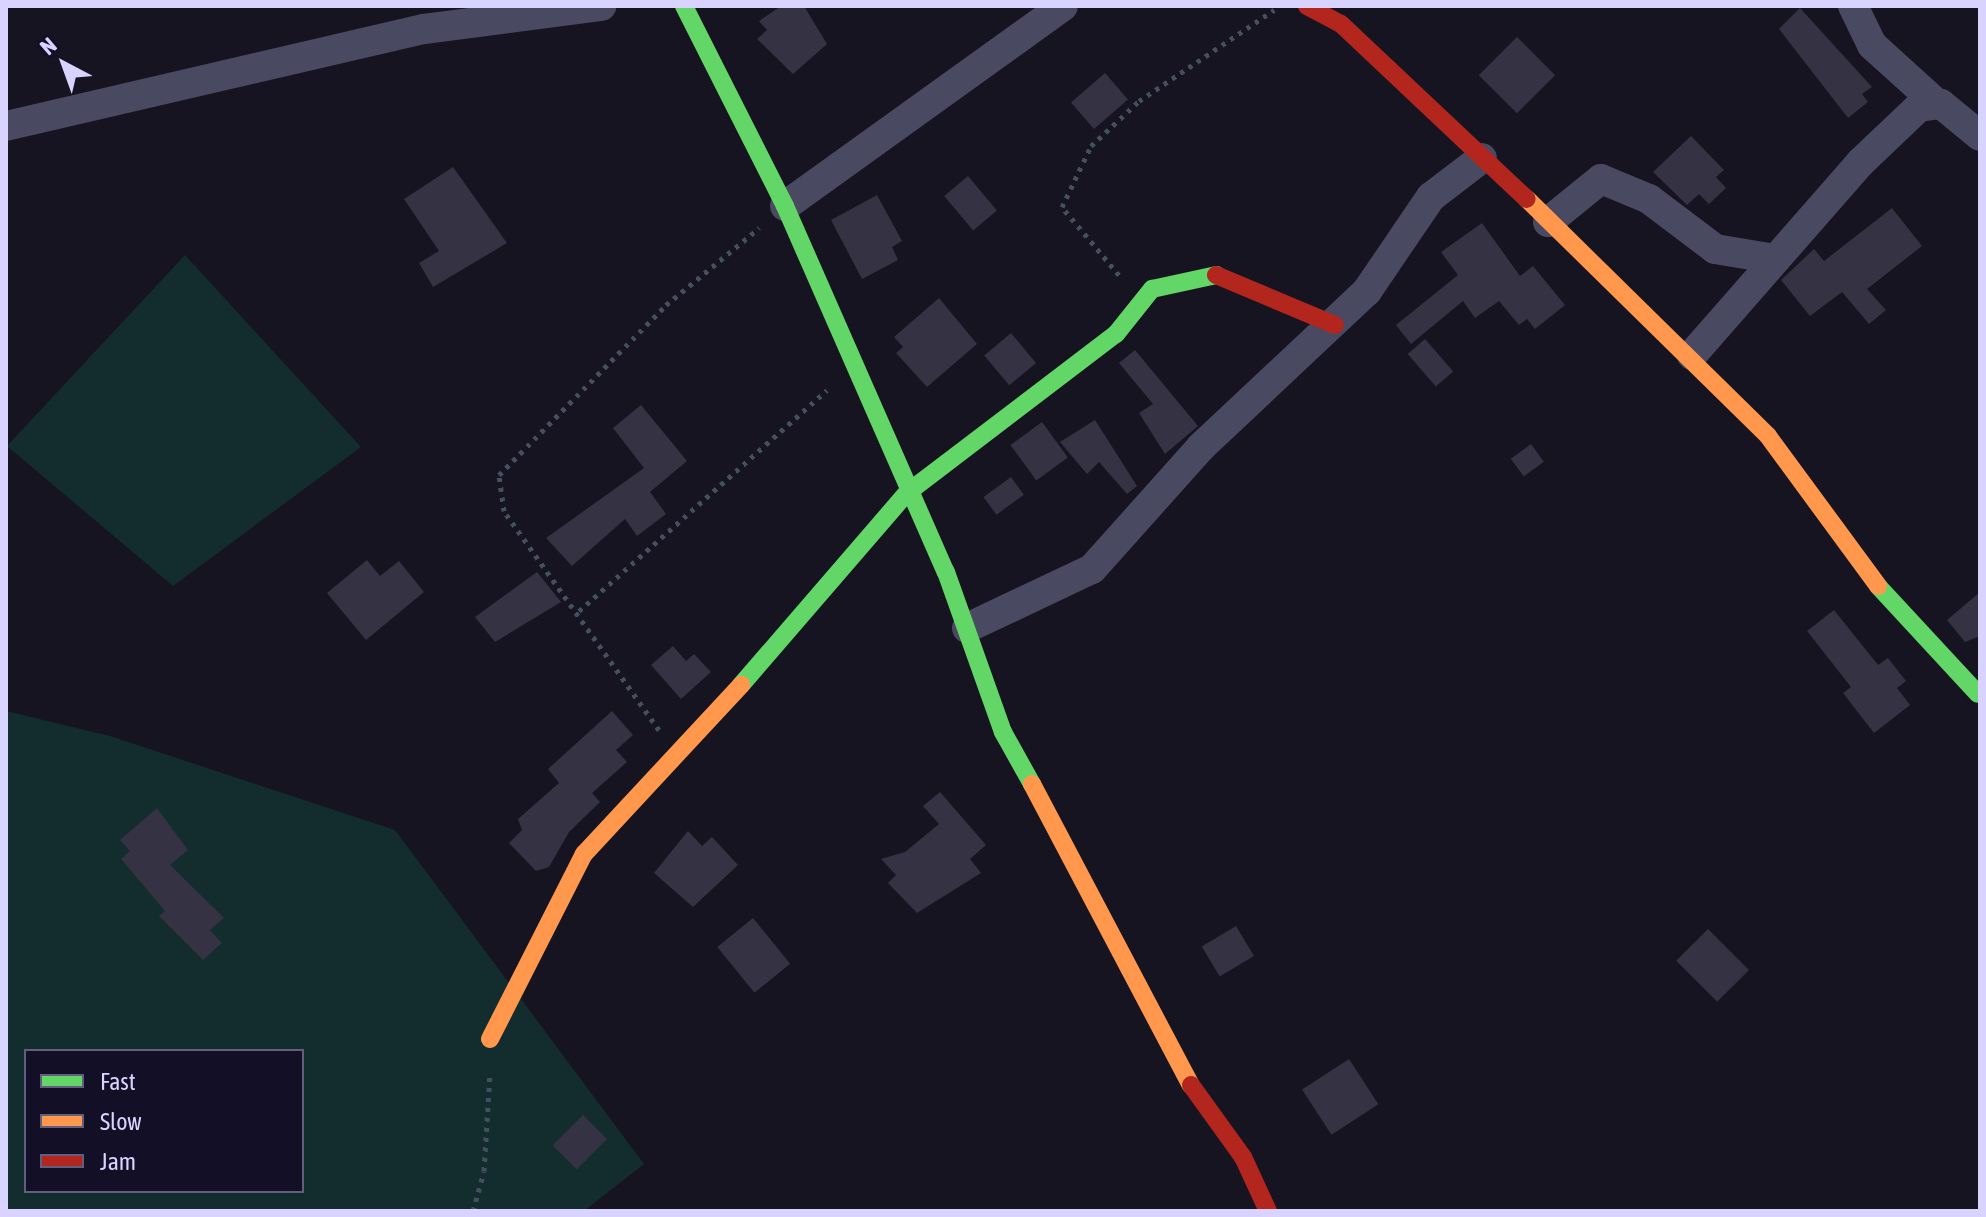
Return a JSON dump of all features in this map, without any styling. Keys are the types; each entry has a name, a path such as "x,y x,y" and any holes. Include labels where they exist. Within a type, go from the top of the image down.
{"street":[{"path":"6,126 424,29 602,6"},
{"path":"684,6 785,206 851,367 967,628 1003,732 1085,876 1181,1072 1243,1157 1268,1211"},
{"path":"785,206 1063,6"},
{"path":"1307,6 1341,24 1692,355 1768,436 1886,600 1978,694"},
{"path":"1853,6 1872,45 1934,101 1980,136"},
{"path":"1692,355 1861,162 1934,101"},
{"path":"967,628 1092,569 1201,447 1335,325 1431,197 1482,158"},
{"path":"1548,222 1601,179 1649,199 1715,249 1775,259"},
{"path":"490,1039 584,854 680,756 907,493 1116,334 1139,306 1172,279 1218,275 1335,325"}],"path":[{"path":"1139,306 1062,207 1069,185 1091,146 1139,101 1249,21 1285,6"},
{"path":"680,756 602,659 579,611 504,511 499,475 666,305 785,206"},
{"path":"579,611 851,367"},
{"path":"473,1211 484,1171 490,1039"}],"green space":[{"path":"185,255 361,447 173,586 7,446"},
{"path":"6,711 110,736 395,830 644,1164 584,1211 6,1211"}],"building":[{"path":"781,6 804,6 827,44 793,74 757,39 767,30 759,21"},
{"path":"1800,8 1872,87 1862,94 1868,102 1848,118 1779,29"},
{"path":"1517,37 1555,75 1517,113 1479,75"},
{"path":"1105,73 1128,99 1094,129 1071,103"},
{"path":"1691,136 1724,170 1716,177 1726,188 1709,204 1699,194 1687,205 1653,172"},
{"path":"453,167 507,243 433,287 419,263 439,251 404,199"},
{"path":"968,176 997,210 973,230 944,196"},
{"path":"877,195 902,241 892,247 898,260 862,279 831,220"},
{"path":"1892,208 1922,246 1867,289 1886,310 1869,324 1842,292 1810,316 1781,280 1814,249 1824,261"},
{"path":"1482,223 1520,276 1533,266 1565,305 1535,329 1527,319 1519,325 1499,301 1475,318 1463,301 1411,344 1396,325 1458,275 1441,252"},
{"path":"939,298 977,344 927,387 896,353 903,347 894,337"},
{"path":"1011,333 1036,363 1009,385 984,355"},
{"path":"1425,339 1453,371 1436,387 1408,354"},
{"path":"1135,350 1198,426 1165,454 1139,413 1153,404 1119,363"},
{"path":"641,405 687,461 650,492 666,514 637,536 625,519 572,566 546,538 644,468 613,428"},
{"path":"1095,420 1137,486 1127,494 1099,462 1087,474 1060,442"},
{"path":"1042,422 1068,458 1036,481 1010,445"},
{"path":"1531,444 1544,462 1524,476 1511,459"},
{"path":"1011,477 1024,495 996,515 983,497"},
{"path":"367,560 380,576 399,561 424,592 366,640 327,593"},
{"path":"537,572 561,602 495,642 475,617"},
{"path":"1980,592 1980,636 1965,642 1947,620"},
{"path":"1834,610 1878,665 1888,658 1906,681 1897,688 1910,705 1874,733 1843,693 1851,687 1807,631"},
{"path":"673,646 686,661 694,654 711,672 681,699 651,665"},
{"path":"612,711 633,735 616,750 627,762 592,793 600,802 569,832 549,867 536,871 509,843 522,830 518,819 559,783 548,769"},
{"path":"940,792 986,845 970,859 981,873 917,913 888,883 896,875 881,859 905,852 939,824 923,806"},
{"path":"157,808 188,850 170,865 224,918 210,930 222,943 203,960 159,916 165,911 121,859 130,851 120,840"},
{"path":"688,831 702,846 712,837 738,865 693,907 654,873"},
{"path":"753,918 790,964 754,993 717,947"},
{"path":"1236,926 1254,956 1220,977 1202,947"},
{"path":"1708,929 1749,970 1717,1002 1676,961"},
{"path":"1349,1059 1378,1104 1331,1135 1302,1089"},
{"path":"583,1115 607,1139 577,1169 553,1145"}],"traffic: fast":[{"path":"684,6 785,206 946,572 1003,732 1032,784"},
{"path":"741,685 907,493 1116,334 1152,289 1216,275"},
{"path":"1878,586 1978,694"}],"traffic: slow":[{"path":"1527,199 1768,436 1878,586"},
{"path":"490,1039 584,854 741,685"},
{"path":"1032,784 1191,1085"}],"traffic: jam":[{"path":"1307,6 1341,24 1527,199"},
{"path":"1216,275 1335,325"},
{"path":"1191,1085 1243,1157 1268,1211"}]}
